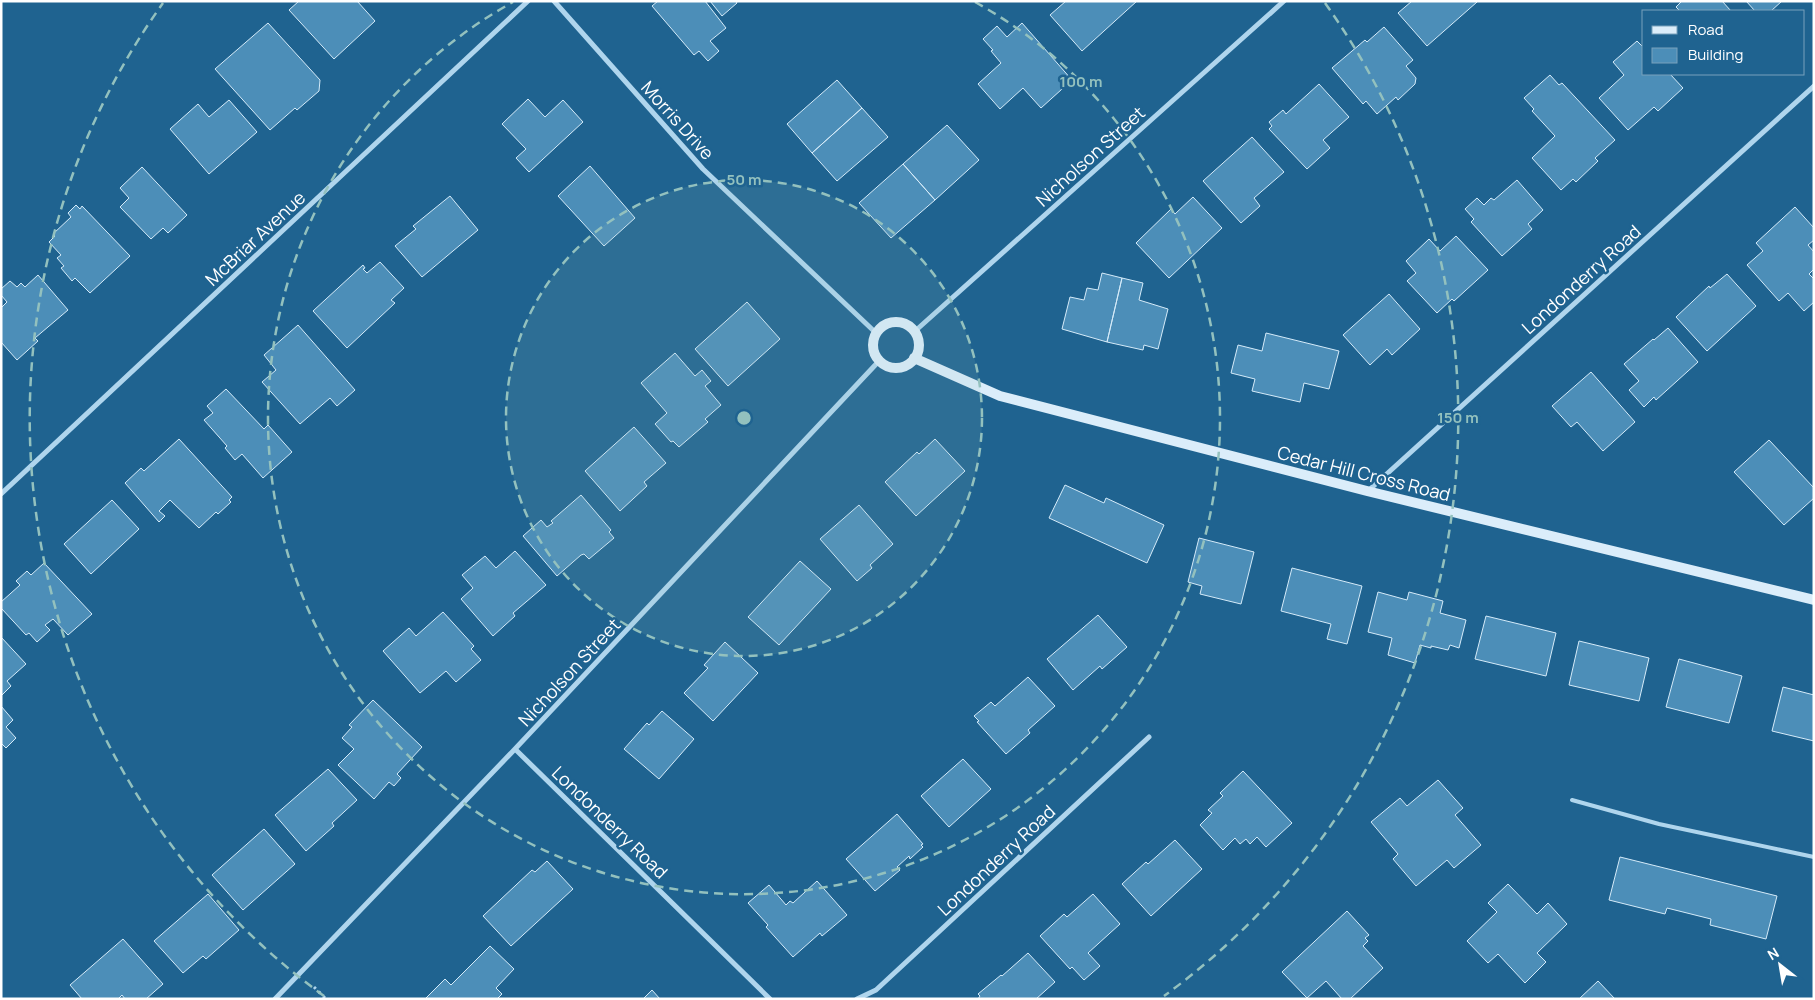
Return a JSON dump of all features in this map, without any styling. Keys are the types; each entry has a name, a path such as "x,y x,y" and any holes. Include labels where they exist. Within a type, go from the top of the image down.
{"street":[{"name":"McBriar Avenue","path":"1,494 528,1"},
{"name":"Morris Drive","path":"554,1 703,169 876,333"},
{"name":"Nicholson Street","path":"914,332 1284,1"},
{"name":"Londonderry Road","path":"1367,492 1814,86"},
{"path":"895,322 909,326 914,332 918,345 914,358 897,368 884,364 879,360 873,347 876,333 881,327 895,322"},
{"name":"Cedar Hill Cross Road","path":"914,358 1000,396 1367,492 1814,600"},
{"name":"Nicholson Street","path":"275,999 516,750 879,360"},
{"name":"Londonderry Road","path":"857,999 876,990 1149,736"},
{"name":"Londonderry Road","path":"516,750 770,999"}],"lane":[{"path":"1572,800 1659,824 1814,857"}],"building":[{"path":"299,1 357,1 375,21 334,59 289,10"},
{"path":"658,1 705,1 726,28 710,41 719,51 708,61 699,51 694,55 652,6"},
{"path":"710,1 736,1 737,3 722,16"},
{"path":"1066,1 1137,1 1082,51 1050,15"},
{"path":"1412,1 1477,2 1427,46 1398,13"},
{"path":"1682,1 1722,1 1730,10 1679,10 1676,7"},
{"path":"1746,1 1782,1 1772,10 1754,10"},
{"path":"268,23 320,80 319,91 297,110 295,108 270,130 215,69"},
{"path":"1022,23 1072,80 1041,108 1023,88 1000,109 978,84 1001,63 983,39 997,26 1007,37"},
{"path":"1384,27 1413,60 1406,66 1416,78 1415,84 1398,100 1396,97 1377,114 1366,101 1363,104 1332,68 1365,40 1367,42"},
{"path":"1637,41 1642,46 1642,75 1671,75 1683,88 1658,111 1654,107 1628,130 1599,98 1624,75 1613,62"},
{"path":"1550,75 1559,85 1562,83 1615,140 1595,158 1598,161 1576,182 1573,179 1561,190 1532,158 1555,136 1532,111 1534,109 1524,98"},
{"path":"837,80 862,108 812,153 787,124"},
{"path":"1319,84 1349,117 1323,140 1330,148 1307,169 1269,129 1272,126 1269,122 1283,110 1286,114"},
{"path":"528,99 545,117 563,100 583,122 529,172 516,158 526,149 502,124"},
{"path":"229,100 257,132 209,174 170,129 198,104 209,117"},
{"path":"862,108 888,137 837,181 812,153"},
{"path":"947,125 979,160 935,200 903,164"},
{"path":"1252,137 1284,172 1254,198 1260,206 1241,223 1203,181"},
{"path":"903,164 935,200 891,238 859,203"},
{"path":"590,166 635,218 604,246 558,196"},
{"path":"142,167 187,215 168,233 163,228 151,239 120,207 129,198 120,188"},
{"path":"1517,180 1543,210 1528,224 1532,229 1502,256 1471,222 1474,219 1465,209 1477,198 1484,205 1491,198 1494,200"},
{"path":"450,196 478,230 422,277 395,246 416,229 413,226"},
{"path":"1193,197 1222,228 1169,278 1136,243 1171,209 1175,214"},
{"path":"76,205 80,209 82,206 130,256 90,293 75,278 72,281 61,268 64,266 57,258 61,255 49,242 55,236 53,234 71,217 68,213"},
{"path":"1795,207 1814,228 1814,240 1808,245 1814,252 1814,269 1809,274 1814,279 1814,302 1804,311 1788,293 1779,301 1747,265 1763,251 1756,243"},
{"path":"1456,236 1488,270 1454,301 1452,299 1437,313 1407,281 1416,273 1406,261 1429,239 1440,251"},
{"path":"380,262 404,288 391,300 395,303 347,348 313,311 363,265 365,268 363,269 367,273"},
{"path":"1102,273 1122,278 1107,342 1062,329 1070,297 1084,300 1087,288 1098,290"},
{"path":"1727,274 1756,306 1707,351 1676,317 1709,286 1710,288"},
{"path":"38,275 68,310 35,338 38,341 17,360 1,342 1,308 7,302 1,295 1,289 10,281 17,287 21,283 25,287"},
{"path":"1122,278 1143,283 1139,300 1168,309 1158,349 1144,345 1143,350 1107,342"},
{"path":"1389,294 1420,329 1392,355 1387,349 1370,365 1343,335"},
{"path":"747,302 780,339 728,386 695,349"},
{"path":"298,325 355,390 337,406 330,398 300,424 262,382 276,370 264,355"},
{"path":"1668,328 1698,362 1656,400 1654,397 1644,407 1629,390 1639,381 1624,364"},
{"path":"1266,333 1339,351 1329,389 1304,383 1300,402 1252,391 1255,379 1231,373 1238,345 1262,351"},
{"path":"675,353 695,376 702,370 711,381 705,386 721,405 705,419 708,422 679,447 673,441 671,442 655,424 667,413 641,383"},
{"path":"1591,372 1635,422 1603,451 1577,422 1571,427 1552,406"},
{"path":"226,389 264,429 268,425 292,452 263,478 242,454 235,460 225,448 227,446 204,420 213,413 207,406"},
{"path":"634,427 666,463 644,482 647,486 620,511 585,471"},
{"path":"179,439 232,497 229,500 231,502 218,514 216,512 199,528 170,500 159,511 165,516 159,522 125,483 141,468 144,471"},
{"path":"935,439 965,471 916,516 885,482 917,452 919,454"},
{"path":"1769,440 1814,488 1814,498 1784,525 1734,472"},
{"path":"1065,485 1104,503 1106,498 1164,525 1147,563 1049,518"},
{"path":"581,495 611,530 609,532 614,538 589,559 584,554 581,555 557,576 523,536 541,520 547,527 553,523 551,521"},
{"path":"112,500 139,529 91,574 64,544"},
{"path":"859,505 893,544 870,565 872,568 857,581 820,539"},
{"path":"1199,538 1254,552 1241,604 1200,594 1202,586 1188,582"},
{"path":"515,551 546,585 513,613 515,616 493,636 461,599 473,588 462,575 485,556 496,568"},
{"path":"800,561 831,589 779,645 748,617"},
{"path":"44,563 92,614 68,635 53,619 45,625 50,630 37,642 29,633 26,635 1,608 1,602 20,585 16,581 27,571 31,575"},
{"path":"1292,568 1362,586 1347,644 1327,639 1331,624 1281,611"},
{"path":"1378,592 1407,600 1409,592 1443,601 1440,613 1466,620 1459,648 1450,645 1448,650 1420,645 1415,663 1388,655 1392,638 1368,632"},
{"path":"443,612 474,646 471,649 481,660 456,682 446,671 420,693 383,651 409,628 416,636"},
{"path":"1098,615 1127,647 1102,669 1100,666 1073,690 1047,659"},
{"path":"1486,616 1556,633 1546,676 1475,659"},
{"path":"1,637 26,664 7,681 11,686 1,696"},
{"path":"1579,641 1649,658 1639,701 1569,685"},
{"path":"725,642 758,673 713,721 684,693 708,668 704,665"},
{"path":"1679,659 1742,676 1729,723 1666,707"},
{"path":"1028,677 1055,706 1028,730 1030,733 1006,754 977,722 979,721 974,716 991,702 995,706"},
{"path":"1783,687 1814,695 1814,741 1772,731"},
{"path":"373,700 422,747 397,774 401,778 394,786 389,782 374,799 338,765 354,749 342,738 352,727 349,725"},
{"path":"1,706 13,720 6,727 16,738 6,748 1,743"},
{"path":"662,711 694,739 659,779 624,749 647,723 649,725"},
{"path":"963,759 991,789 949,827 921,796"},
{"path":"328,769 357,800 332,823 334,826 306,851 275,815"},
{"path":"1243,771 1292,823 1266,847 1257,837 1250,844 1246,839 1240,844 1235,838 1223,850 1200,825 1212,813 1208,810 1223,796 1220,793"},
{"path":"1438,780 1463,808 1455,815 1481,845 1454,868 1447,860 1416,886 1393,859 1398,854 1371,822 1400,798 1407,806"},
{"path":"897,814 923,844 921,845 923,847 910,859 909,856 897,867 900,870 875,891 846,859"},
{"path":"264,829 295,864 243,910 212,875"},
{"path":"1175,840 1202,869 1151,916 1122,884 1146,862 1148,864"},
{"path":"1620,857 1777,896 1766,939 1710,925 1711,919 1667,908 1665,914 1609,900"},
{"path":"547,861 573,889 511,946 483,916 532,870 535,872"},
{"path":"817,881 847,915 822,936 820,933 793,957 766,927 768,925 748,903 769,885 786,905 790,901 793,903"},
{"path":"1508,884 1537,914 1548,903 1567,924 1537,953 1546,962 1525,983 1498,954 1488,963 1467,941 1497,912 1488,903"},
{"path":"208,894 239,930 206,959 203,956 183,973 154,941"},
{"path":"1093,894 1120,924 1088,953 1100,966 1084,980 1072,967 1070,969 1040,936 1064,914 1067,917"},
{"path":"1347,911 1369,935 1365,938 1368,941 1363,946 1383,968 1350,999 1342,999 1326,981 1307,998 1282,972"},
{"path":"123,939 163,984 146,999 125,999 122,995 118,999 82,999 70,985"},
{"path":"490,946 514,969 496,988 502,994 497,999 425,999 445,979 451,985"},
{"path":"1028,953 1055,982 1036,999 978,999 980,996 978,994"},
{"path":"1598,981 1615,999 1579,999"},
{"path":"652,990 660,999 643,999"}]}
